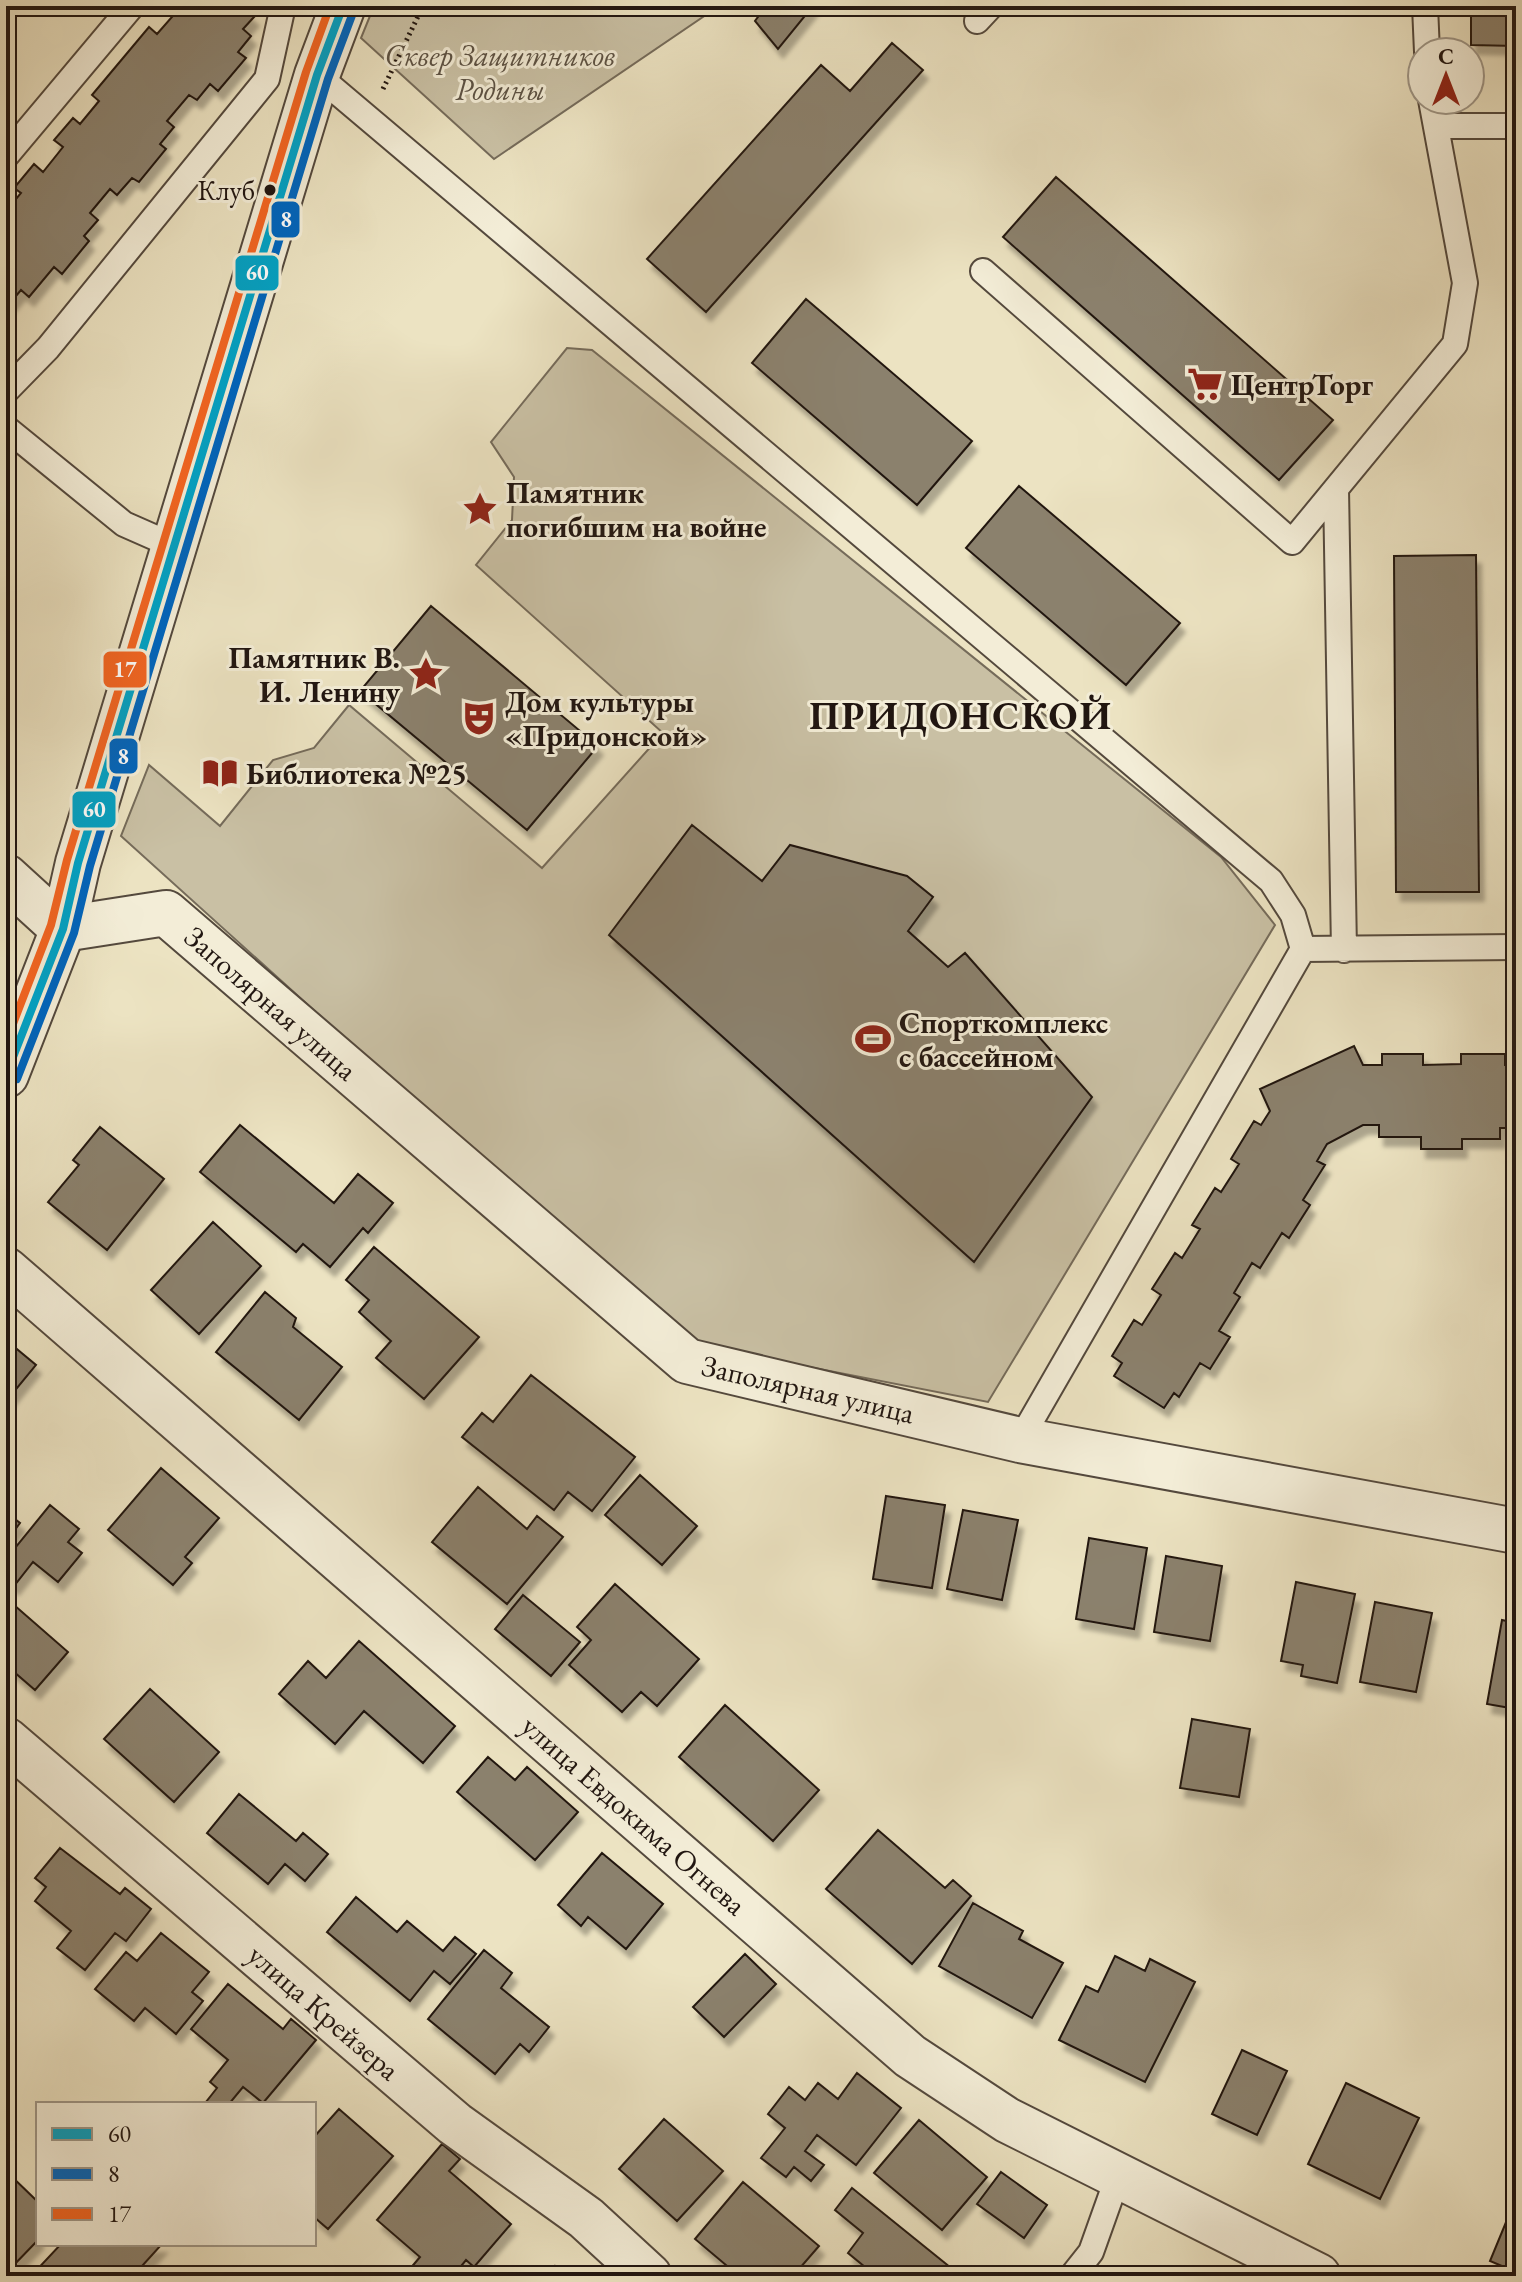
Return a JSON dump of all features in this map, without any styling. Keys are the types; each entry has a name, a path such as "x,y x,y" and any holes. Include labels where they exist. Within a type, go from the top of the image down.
{"street":[{"path":"6,1075 63,929 78,863 317,75 331,13"},
{"path":"6,877 63,929"},
{"name":"Заполярная улица","path":"63,929 166,913 687,1361 1020,1440 1516,1531"},
{"name":"улица Евдокима Огнева","path":"6,1270 910,2056 1007,2120 1117,2179 1318,2276"},
{"name":"улица Крейзера","path":"6,1740 455,2124 586,2218 649,2276"}],"lane":[{"path":"6,156 132,6"},
{"path":"6,391 48,348 267,79 283,6"},
{"path":"1425,6 1426,36"},
{"path":"317,75 1271,881 1293,915 1303,949 1020,1440"},
{"path":"983,271 1292,542 1455,344 1465,283 1434,116"},
{"path":"1436,126 1516,126"},
{"path":"6,428 124,524 174,546"},
{"path":"1336,489 1344,950"},
{"path":"1303,949 1516,947"},
{"path":"1072,2276 1091,2252 1117,2179"}],"path":[{"path":"368,119 423,6"}],"green space":[{"name":"Сквер Защитников Родины","path":"374,6 719,6 494,159 361,38"},
{"path":"567,348 592,350 1221,857 1275,925 988,1402 681,1342 121,836 149,765 220,826 273,760 314,748 349,705 542,868 663,733 476,565 512,520 514,477 491,442"}],"building":[{"path":"175,6 240,6 254,17 243,29 251,36 238,52 246,58 218,91 210,84 197,100 189,95 167,121 174,127 160,144 166,149 139,182 132,178 117,195 110,189 90,213 98,220 84,236 89,241 62,274 54,267 29,297 21,290 10,303 6,299 6,211 21,193 14,188 34,164 43,172 63,147 54,140 73,118 80,124 99,101 92,95 149,27 157,34 179,9"},
{"path":"766,6 813,6 778,49 755,21"},
{"path":"1471,6 1516,6 1516,46 1486,45 1486,36 1471,36"},
{"path":"892,43 923,70 706,312 647,259 821,65 850,91"},
{"path":"1056,177 1333,420 1279,480 1003,237"},
{"path":"806,299 972,441 917,505 752,363"},
{"path":"1019,486 1180,623 1126,685 966,548"},
{"path":"1476,555 1479,892 1396,892 1394,556"},
{"name":"Дом культуры «Придонской»","path":"431,606 598,746 527,830 360,691"},
{"path":"692,825 762,881 790,845 907,876 933,897 908,931 948,967 965,953 1092,1097 974,1262 609,935"},
{"path":"1354,1046 1363,1065 1382,1065 1382,1054 1423,1054 1423,1065 1461,1064 1461,1054 1505,1054 1505,1065 1516,1065 1516,1128 1500,1128 1500,1139 1462,1139 1462,1149 1421,1149 1421,1137 1379,1137 1379,1125 1363,1125 1327,1144 1317,1161 1325,1165 1303,1200 1310,1205 1289,1238 1282,1233 1260,1268 1252,1263 1234,1293 1240,1297 1219,1331 1230,1337 1210,1369 1200,1363 1179,1397 1174,1393 1164,1408 1114,1376 1122,1363 1112,1356 1134,1320 1142,1325 1161,1295 1152,1289 1175,1253 1182,1258 1200,1229 1192,1225 1215,1188 1221,1192 1239,1164 1231,1159 1254,1121 1261,1125 1270,1111 1260,1089"},
{"path":"240,1125 334,1203 358,1174 393,1203 368,1233 363,1228 330,1267 303,1244 296,1252 200,1172"},
{"path":"100,1127 164,1179 107,1250 48,1202 79,1165 73,1160"},
{"path":"213,1222 261,1266 199,1334 151,1290"},
{"path":"374,1247 479,1337 424,1399 376,1358 391,1341 359,1312 369,1300 346,1280"},
{"path":"265,1292 296,1318 293,1327 342,1367 299,1420 216,1352"},
{"path":"6,1340 36,1365 8,1399 6,1398"},
{"path":"531,1375 635,1457 592,1511 568,1492 554,1510 462,1437 482,1413 493,1422"},
{"path":"161,1468 219,1518 185,1557 192,1563 173,1585 108,1530"},
{"path":"640,1475 697,1526 662,1565 605,1515"},
{"path":"478,1487 527,1529 537,1516 563,1537 507,1604 432,1542"},
{"path":"886,1496 945,1505 932,1588 873,1579"},
{"path":"50,1505 79,1529 68,1542 82,1553 58,1582 33,1562 14,1586 6,1579 6,1559"},
{"path":"963,1510 1018,1520 1002,1600 947,1589"},
{"path":"6,1512 20,1523 6,1542"},
{"path":"1089,1538 1147,1548 1134,1629 1076,1619"},
{"path":"1166,1556 1222,1566 1210,1641 1154,1632"},
{"path":"1296,1582 1355,1594 1337,1683 1301,1676 1303,1665 1281,1661"},
{"path":"615,1584 699,1659 657,1706 641,1692 622,1712 569,1665 591,1640 577,1627"},
{"path":"523,1595 580,1642 551,1676 495,1629"},
{"path":"6,1598 68,1652 35,1690 6,1665"},
{"path":"1375,1602 1432,1613 1416,1692 1360,1682"},
{"path":"1502,1620 1516,1623 1516,1709 1487,1704"},
{"path":"359,1641 455,1726 423,1763 364,1711 335,1744 279,1694 308,1661 326,1678"},
{"path":"150,1689 219,1752 174,1802 104,1739"},
{"path":"725,1705 819,1790 773,1841 679,1757"},
{"path":"1192,1719 1250,1729 1239,1797 1180,1788"},
{"path":"488,1757 515,1780 527,1767 578,1812 535,1860 457,1792"},
{"path":"239,1794 296,1841 303,1833 328,1854 305,1881 285,1864 268,1884 207,1833"},
{"path":"878,1830 945,1888 953,1880 971,1896 912,1964 826,1889"},
{"path":"60,1848 120,1894 125,1888 151,1909 126,1941 115,1933 85,1970 57,1948 71,1931 35,1901 46,1887 35,1878"},
{"path":"602,1853 663,1904 626,1949 588,1917 581,1926 558,1905"},
{"path":"356,1897 397,1932 407,1921 443,1951 455,1937 476,1954 450,1984 434,1971 410,2001 327,1932"},
{"path":"973,1903 1023,1931 1019,1939 1063,1963 1032,2018 939,1966"},
{"path":"161,1933 209,1972 192,1992 203,2001 176,2034 145,2008 134,2021 95,1989 126,1952 137,1961"},
{"path":"484,1950 512,1973 501,1988 549,2027 529,2052 520,2044 495,2074 428,2019"},
{"path":"745,1954 776,1984 724,2037 693,2007"},
{"path":"1115,1956 1145,1971 1150,1959 1195,1982 1145,2082 1059,2040 1086,1986 1098,1992"},
{"path":"228,1984 283,2029 291,2019 316,2040 264,2102 243,2087 231,2102 206,2102 217,2088 210,2082 228,2060 191,2029"},
{"path":"1242,2050 1287,2071 1257,2135 1212,2114"},
{"path":"857,2073 901,2108 856,2165 817,2135 805,2151 824,2165 811,2181 794,2167 786,2177 761,2158 785,2128 768,2114 789,2087 805,2100 818,2083 838,2099"},
{"path":"1346,2083 1419,2118 1380,2199 1308,2164"},
{"path":"339,2109 393,2156 328,2229 316,2219 316,2135"},
{"path":"664,2119 723,2171 677,2221 619,2169"},
{"path":"919,2120 987,2177 942,2230 874,2173"},
{"path":"442,2144 460,2159 449,2171 511,2224 474,2267 466,2260 453,2276 431,2273 416,2276 409,2270 420,2257 377,2220"},
{"path":"6,2171 36,2200 36,2242 10,2269 6,2265"},
{"path":"1001,2172 1047,2205 1024,2238 977,2204"},
{"path":"743,2182 819,2246 793,2276 739,2276 695,2239"},
{"path":"852,2188 961,2276 876,2276 848,2253 863,2233 835,2210"},
{"path":"1516,2198 1516,2272 1490,2261"},
{"path":"59,2246 160,2246 133,2276 31,2276"},
{"path":"555,2266 567,2276 546,2276"}],"transit line":[{"name":"17","path":"6,1042 51,925 67,860 306,72 330,6"},
{"name":"60","path":"6,1075 63,929 78,863 317,75 343,6"},
{"name":"8","path":"17,1079 74,933 90,866 328,79 354,10"}],"place":[{"name":"Клуб","path":"270,190"},
{"name":"ЦентрТорг","path":"1205,384"},
{"name":"Памятник погибшим на войне","path":"480,509"},
{"name":"Памятник В. И. Ленину","path":"426,674"},
{"name":"Дом культуры «Придонской»","path":"479,718"},
{"name":"Библиотека №25","path":"220,773"},
{"name":"Спорткомплекс с бассейном","path":"873,1039"}],"district":[{"name":"ПРИДОНСКОЙ","path":"961,715"}]}
